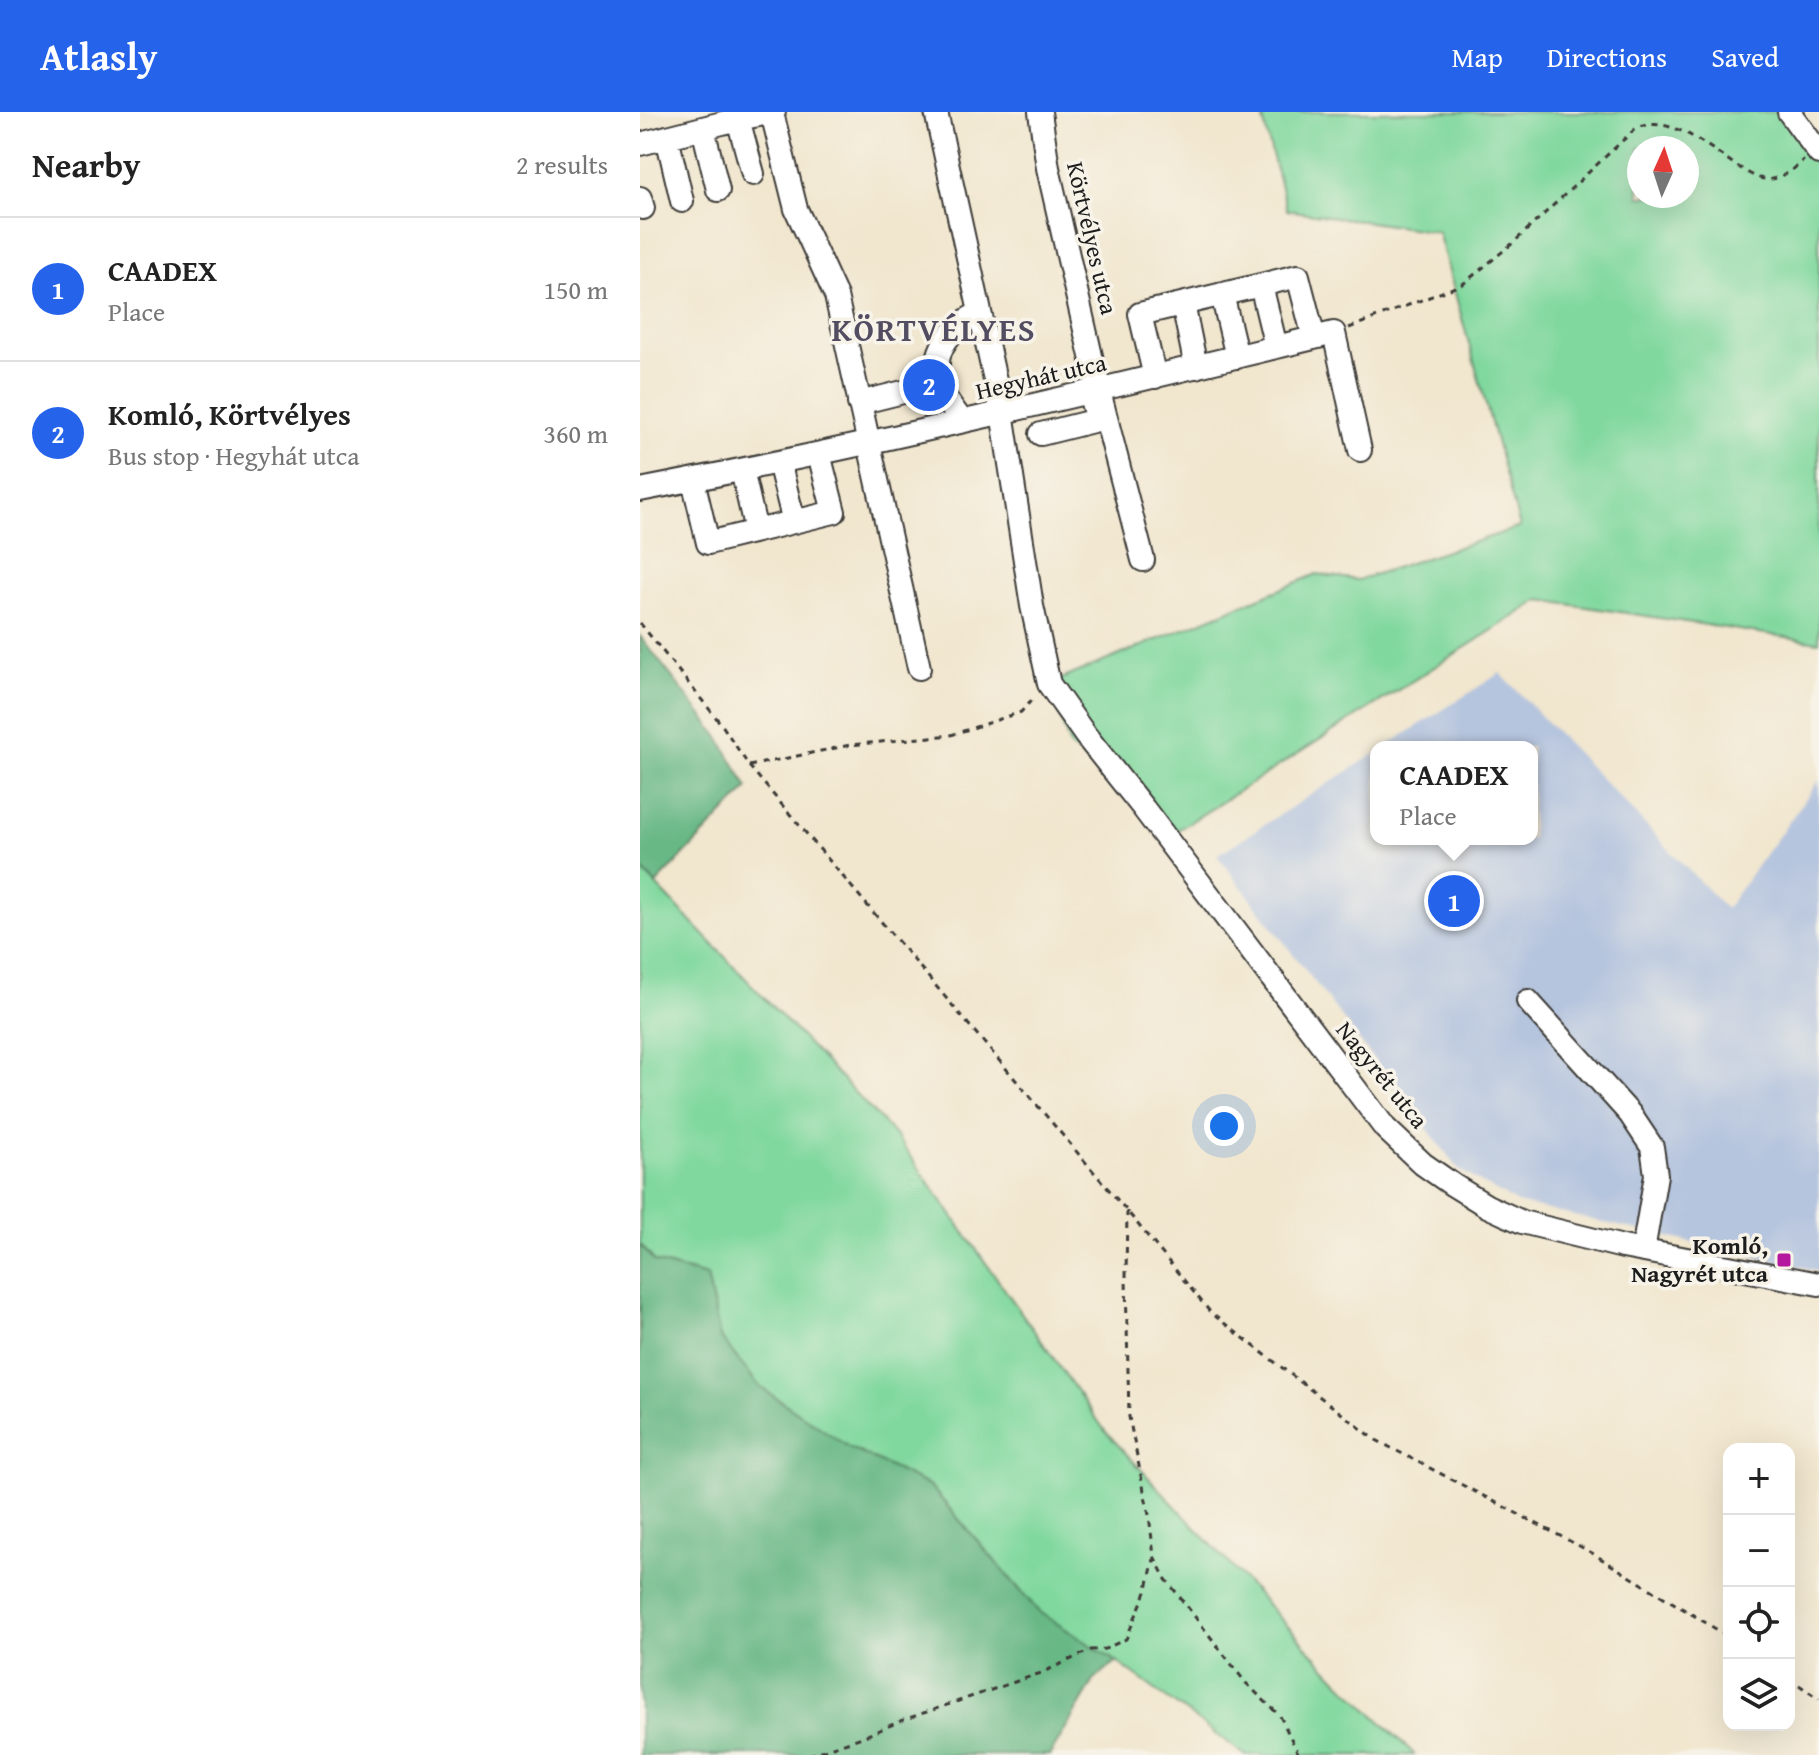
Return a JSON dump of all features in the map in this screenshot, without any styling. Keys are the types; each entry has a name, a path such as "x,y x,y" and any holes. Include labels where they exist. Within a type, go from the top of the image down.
{"street":[{"path":"640,144 773,112 796,209 836,296 919,668"},
{"path":"936,112 1002,412 1032,606 1049,684"},
{"name":"Körtvélyes utca","path":"1040,112 1048,168 1094,392 1143,560"},
{"path":"1789,112 1817,151"},
{"path":"738,119 753,174"},
{"path":"703,128 718,190"},
{"path":"667,137 682,201"},
{"path":"1155,377 1140,314 1298,276 1324,336 1360,450"},
{"path":"1261,285 1276,347"},
{"path":"1222,294 1237,357"},
{"path":"1183,304 1196,367"},
{"path":"962,421 942,393 939,352 967,318 980,313"},
{"name":"Hegyhát utca","path":"640,490 869,443 1324,336"},
{"path":"859,403 915,389"},
{"path":"1041,434 1097,420 1094,392"},
{"path":"693,480 708,543 834,512 819,454"},
{"path":"779,462 794,522"},
{"path":"742,470 756,531"},
{"name":"Nagyrét utca","path":"1049,684 1385,1128 1423,1164 1487,1206 1522,1222 1643,1251 1819,1284"},
{"path":"1528,1001 1630,1114 1652,1147 1656,1175 1643,1251"}],"path":[{"path":"1324,336 1463,284 1513,243 1635,129 1645,124 1661,123 1684,132 1748,174 1766,180 1781,177 1817,151"},
{"path":"640,623 722,725 749,766 1211,1313 1376,1440 1587,1550 1723,1633"},
{"path":"749,766 850,745 951,735 1021,712 1049,684"},
{"path":"809,1755 1041,1673 1091,1650 1105,1649 1126,1639 1146,1592 1154,1556 1129,1417 1127,1211"},
{"path":"1154,1556 1165,1578 1246,1683 1280,1716 1299,1755"},
{"path":"1795,1682 1819,1699"}],"shaded area":[{"path":"1500,673 1726,909 1819,780 1819,1271 1517,1203 1459,1170 1217,855 1370,757 1370,845 1538,845 1538,741 1394,741"}],"green space":[{"path":"1261,112 1789,112 1819,153 1819,642 1540,600 1176,831 1070,747 1049,684 1317,574 1358,580 1520,527 1438,232 1287,210"},
{"path":"640,636 718,736 748,788 656,884 640,868"},
{"path":"640,868 895,1135 1106,1432 1337,1679 1415,1755 1245,1755 1117,1662 1039,1612 930,1486 850,1448 760,1387 720,1337 707,1276 655,1262 640,1244"},
{"path":"640,1244 655,1262 707,1276 720,1337 760,1387 850,1448 930,1486 1039,1612 1117,1662 1095,1679 1050,1755 640,1755"}],"place":[{"name":"Komló, Körtvélyes","path":"929,385"},
{"name":"CAADEX","path":"1454,901"},
{"name":"Komló, Nagyrét utca","path":"1784,1260"}],"district":[{"name":"KÖRTVÉLYES","path":"934,330"}]}
